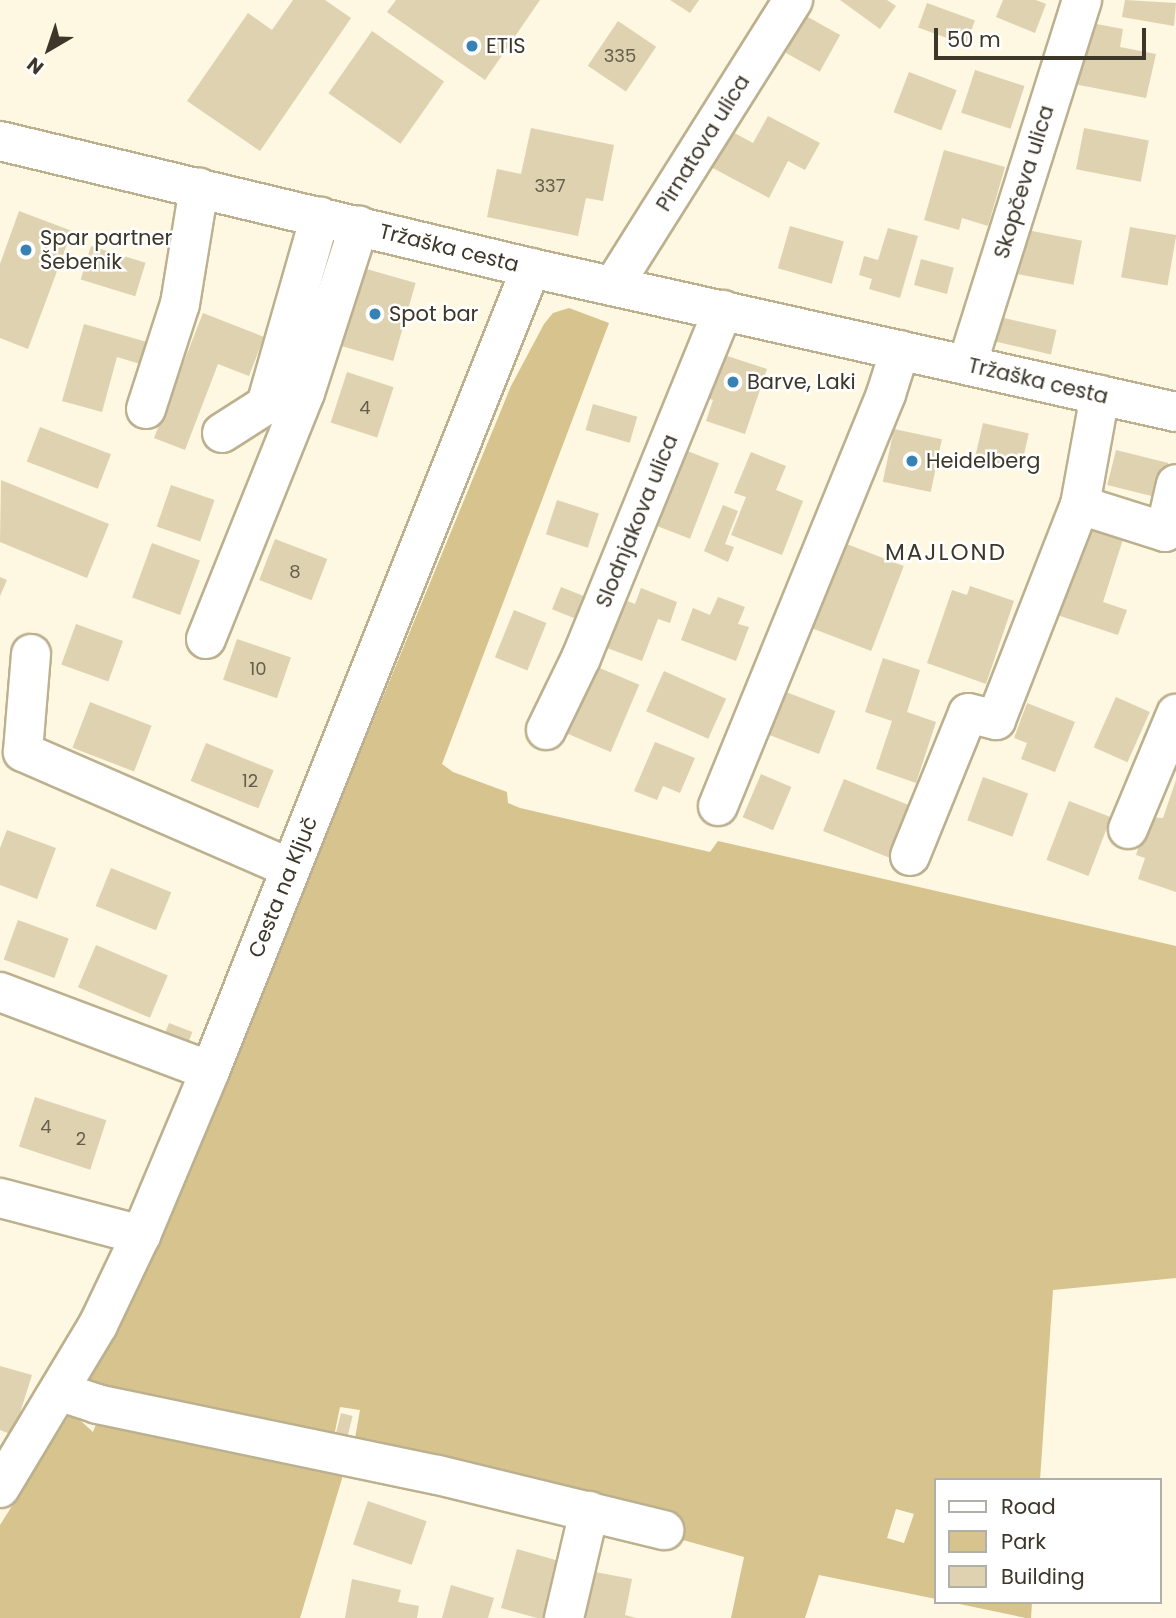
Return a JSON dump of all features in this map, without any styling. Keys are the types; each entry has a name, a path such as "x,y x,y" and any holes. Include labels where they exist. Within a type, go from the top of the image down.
{"street":[{"name":"Pirnatova ulica","path":"614,286 793,0"},
{"name":"Skopčeva ulica","path":"967,365 1082,0"},
{"name":"Tržaška cesta","path":"0,141 531,268 1176,412"},
{"path":"146,409 180,304 200,188"},
{"path":"222,432 266,405 320,217"},
{"path":"206,639 304,393 359,226"},
{"name":"Cesta na Ključ","path":"0,1488 61,1392 98,1325 141,1235 211,1071 531,268"},
{"name":"Slodnjakova ulica","path":"546,730 581,658 723,310"},
{"path":"718,806 886,394 900,350"},
{"path":"910,856 968,713 996,720 1080,505 1100,395"},
{"path":"1080,505 1165,532 1176,484"},
{"path":"31,654 23,752 290,868"},
{"path":"1128,829 1176,714"},
{"path":"0,992 211,1071"},
{"path":"0,1198 141,1235"},
{"path":"61,1392 109,1406 438,1475 664,1530"},
{"path":"564,1618 589,1511"}],"green space":[{"path":"569,308 609,323 442,764 453,772 507,792 508,803 520,808 710,852 718,841 1176,946 1176,1278 1053,1290 1040,1478 934,1478 934,1599 819,1575 805,1618 731,1618 744,1557 683,1540 684,1529 353,1450 360,1410 340,1407 332,1446 85,1386 143,1280 511,386 544,324 553,313","holes":["896,1509 914,1514 904,1543 887,1538"]},
{"path":"71,1412 93,1432 100,1414 347,1462 300,1618 0,1618 0,1525"},
{"path":"960,1604 1032,1604 1031,1618"}],"building":[{"path":"293,0 325,0 351,18 260,151 187,101 248,13 272,30"},
{"name":"ETIS","path":"396,0 540,0 485,80 387,12"},
{"path":"670,0 699,0 690,13"},
{"path":"840,0 887,0 896,6 880,29"},
{"path":"1003,0 1036,0 1046,4 1035,33 996,17"},
{"path":"1125,0 1176,3 1174,26 1122,17"},
{"path":"927,3 975,20 966,45 918,27"},
{"path":"806,16 840,35 820,72 786,53"},
{"path":"618,21 656,47 626,91 588,66"},
{"path":"1086,22 1123,29 1120,47 1156,54 1146,98 1074,84"},
{"path":"372,31 444,81 400,144 328,93"},
{"path":"975,70 1024,86 1011,129 961,113"},
{"path":"909,72 957,90 941,130 894,112"},
{"path":"768,116 820,143 805,170 788,161 769,198 709,166 729,130 753,143"},
{"path":"531,128 614,145 603,201 586,198 578,236 487,217 497,169 521,174"},
{"path":"1084,128 1149,141 1141,182 1076,169"},
{"path":"944,150 1005,167 988,226 962,218 959,230 924,220"},
{"path":"19,211 72,231 28,349 0,338 0,264"},
{"path":"790,226 844,241 832,284 778,268"},
{"path":"1130,227 1176,235 1167,285 1121,277"},
{"path":"888,228 918,236 900,298 869,289 872,279 859,275 864,256 878,260"},
{"path":"1027,230 1082,241 1073,285 1018,274"},
{"path":"91,246 146,263 135,296 81,279"},
{"path":"921,259 954,268 947,294 914,285"},
{"name":"Spot bar","path":"356,266 416,283 393,361 334,344"},
{"path":"203,313 264,337 249,376 218,364 185,450 154,438"},
{"path":"1000,317 1057,330 1051,354 994,341"},
{"path":"84,324 147,342 140,364 117,357 102,412 62,401"},
{"name":"Barve, Laki","path":"715,352 767,369 745,434 706,421 713,400 700,396"},
{"path":"347,372 394,387 377,438 331,422"},
{"path":"593,404 637,417 630,443 586,430"},
{"path":"983,423 1029,434 1021,469 975,458"},
{"path":"40,427 111,454 98,489 27,462"},
{"name":"Heidelberg","path":"894,429 942,439 931,492 883,482"},
{"path":"677,447 719,463 690,539 648,523"},
{"path":"1116,450 1168,463 1160,498 1107,485"},
{"path":"751,452 786,466 776,490 803,501 782,555 731,535 746,497 734,493"},
{"path":"1,480 109,524 87,578 0,542"},
{"path":"171,485 214,500 200,542 157,527"},
{"path":"557,500 599,514 588,548 546,534"},
{"path":"723,505 738,511 725,544 734,547 728,562 704,551"},
{"path":"1092,522 1125,533 1103,602 1127,610 1118,635 1051,613 1072,548 1083,552"},
{"path":"275,539 327,559 312,600 259,580"},
{"path":"152,543 200,560 180,615 132,598"},
{"path":"844,543 904,566 871,651 811,628"},
{"path":"0,577 7,580 0,596"},
{"path":"970,586 1014,601 986,684 927,663 952,590 967,595"},
{"path":"561,587 586,597 577,619 552,609"},
{"path":"641,588 677,602 670,623 658,619 642,661 599,645 617,597 635,604"},
{"path":"718,597 745,607 738,624 749,627 736,661 681,640 693,608 710,615"},
{"path":"514,610 546,623 527,670 495,657"},
{"path":"76,624 123,641 108,682 61,664"},
{"path":"237,639 291,658 277,698 223,680"},
{"path":"883,658 920,670 907,712 936,722 916,783 876,769 892,721 865,712"},
{"path":"595,666 639,685 611,752 566,733"},
{"path":"664,671 726,699 708,739 646,711"},
{"path":"786,692 835,711 819,754 770,735"},
{"path":"1116,697 1150,712 1127,762 1094,747"},
{"path":"90,702 152,726 134,771 72,748"},
{"path":"1027,703 1075,722 1055,772 1021,759 1027,743 1014,738"},
{"path":"655,742 695,758 680,793 663,786 657,800 634,791"},
{"path":"206,743 274,770 258,808 191,781"},
{"path":"761,774 791,787 773,830 743,817"},
{"path":"983,777 1028,793 1012,837 967,820"},
{"path":"844,779 910,806 889,858 823,831"},
{"path":"1176,780 1176,892 1138,879 1145,858 1136,855 1148,817 1163,818"},
{"path":"1069,801 1111,817 1088,876 1046,860"},
{"path":"7,830 56,848 37,899 0,885 0,848"},
{"path":"111,868 171,892 156,930 96,906"},
{"path":"18,920 69,938 54,978 4,959"},
{"path":"96,945 168,975 150,1018 78,987"},
{"path":"169,1023 192,1032 185,1051 162,1042"},
{"path":"35,1097 106,1120 90,1170 19,1146"},
{"path":"0,1366 32,1375 13,1435 0,1430"},
{"path":"341,1413 353,1416 346,1444 334,1441"},
{"path":"368,1501 427,1521 412,1565 353,1544"},
{"path":"517,1549 566,1563 551,1618 537,1618 501,1608"},
{"path":"590,1571 632,1579 625,1615 636,1618 580,1618"},
{"path":"352,1579 401,1590 398,1602 419,1606 417,1618 345,1618"},
{"path":"451,1585 494,1598 488,1618 442,1618"}],"place":[{"name":"ETIS","path":"472,46"},
{"name":"Spar partner Šebenik","path":"26,250"},
{"name":"Spot bar","path":"375,314"},
{"name":"Barve, Laki","path":"733,382"},
{"name":"Heidelberg","path":"912,461"}],"district":[{"name":"MAJLOND","path":"946,552"}]}
